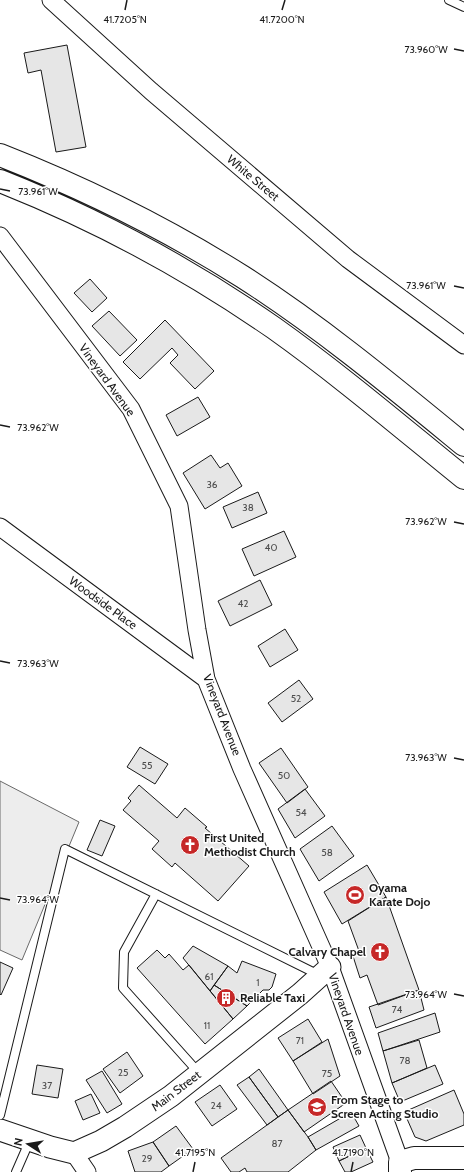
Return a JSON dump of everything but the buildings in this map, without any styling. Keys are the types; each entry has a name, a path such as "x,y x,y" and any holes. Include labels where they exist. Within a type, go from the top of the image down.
{"main road":[{"path":"0,155 65,183 151,225 198,250 242,277 287,307 370,368 464,445"},
{"path":"0,181 84,218 167,261 235,302 314,357 464,478"},
{"path":"400,1167 414,1158 464,1158"}],"street":[{"name":"White Street","path":"51,0 151,91 348,259 464,345"},
{"name":"Vineyard Avenue","path":"0,236 131,409 179,506 197,630 206,679 325,971 400,1167"},
{"name":"Woodside Place","path":"0,527 206,679"},
{"name":"Main Street","path":"74,1153 101,1141 172,1096 300,994 325,971"},
{"path":"0,1130 74,1153 87,1172"}],"lane":[{"path":"449,0 464,7"},
{"path":"0,1115 65,849 156,894 325,971"},
{"path":"156,894 124,952 123,988 200,1073"},
{"path":"16,1172 30,1140"}],"shaded area":[{"path":"0,781 79,822 22,960 0,950"}],"place":[{"name":"First United Methodist Church","path":"190,845"},
{"name":"Oyama Karate Dojo","path":"355,895"},
{"name":"Calvary Chapel","path":"380,952"},
{"name":"Reliable Taxi","path":"226,998"},
{"name":"From Stage to Screen Acting Studio","path":"317,1107"}]}
